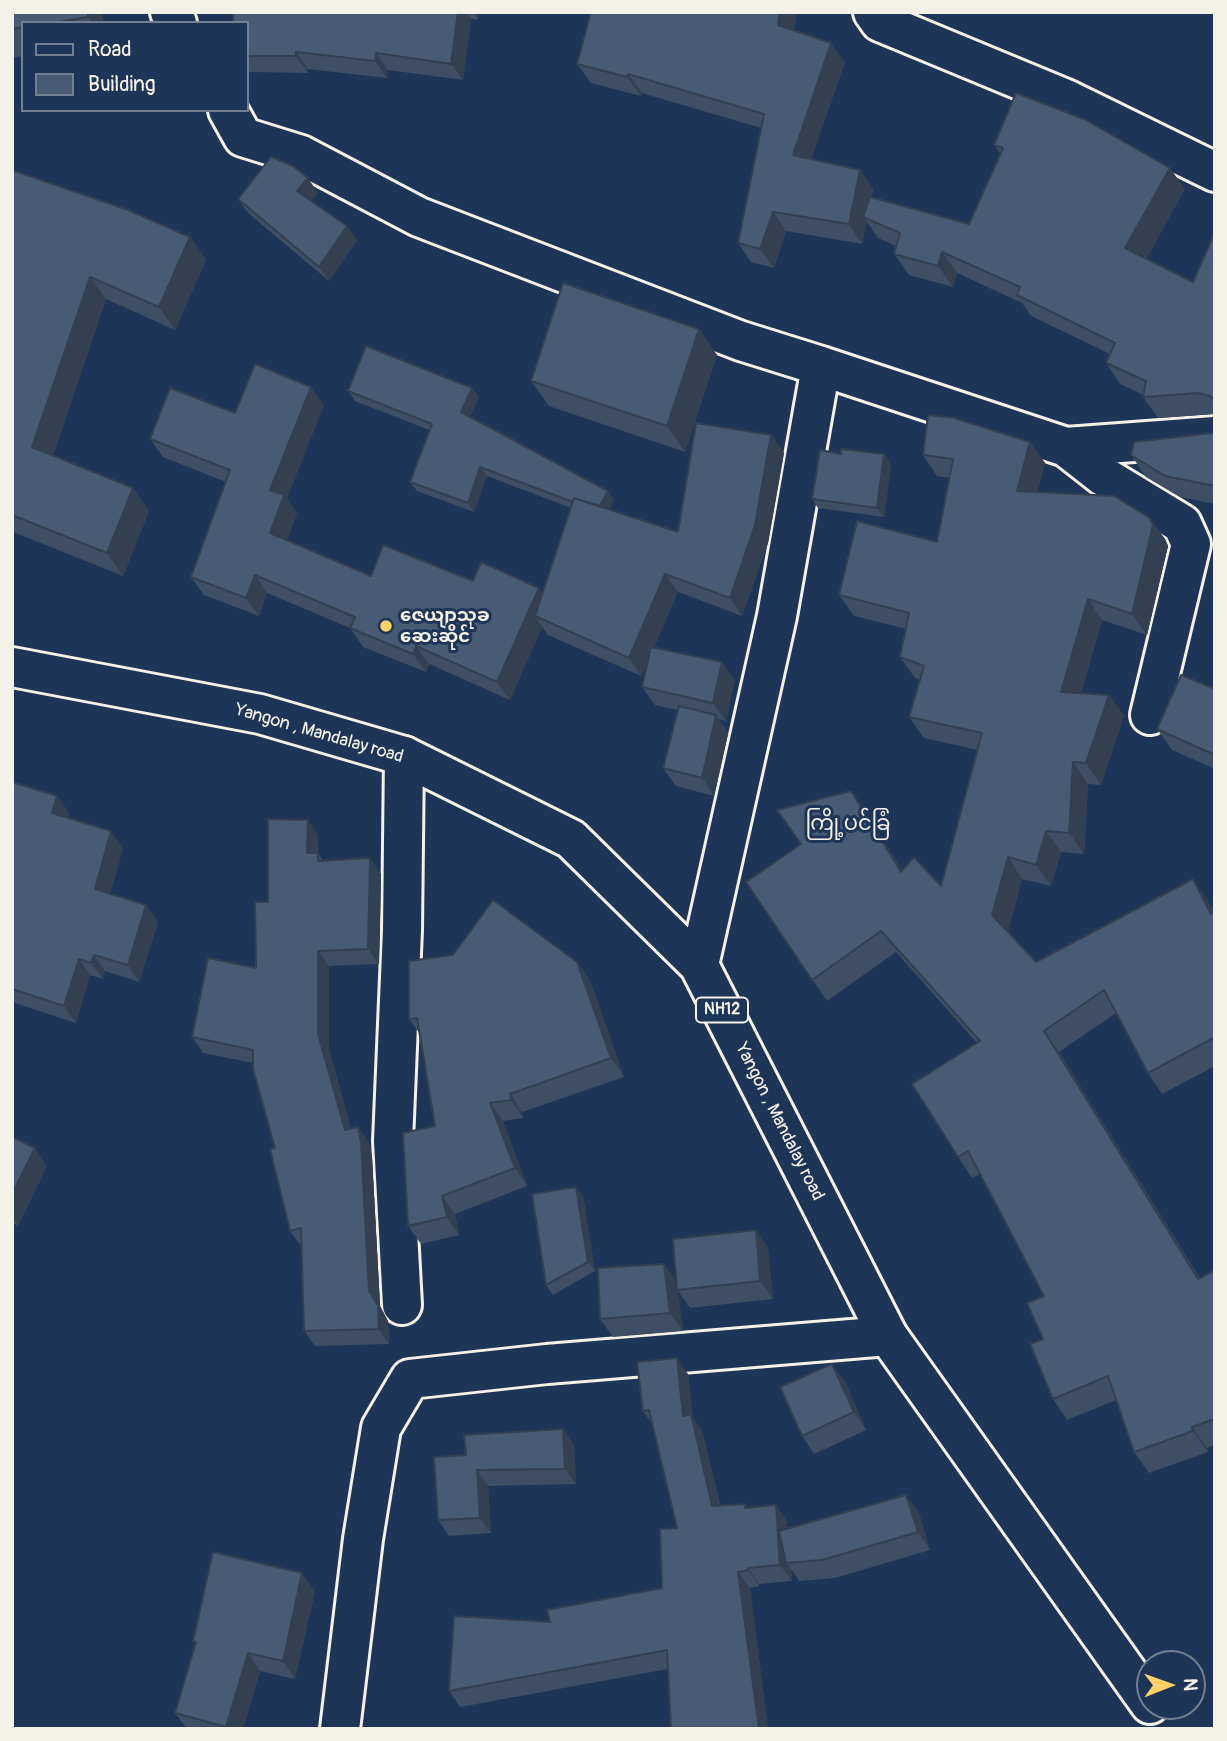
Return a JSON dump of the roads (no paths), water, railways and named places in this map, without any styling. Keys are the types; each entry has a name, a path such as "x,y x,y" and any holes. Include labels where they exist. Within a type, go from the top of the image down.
{"main road":[{"path":"873,12 880,22 1066,99 1215,172"},
{"path":"229,112 243,137 300,155 419,217 741,341 1066,447 1103,476 1182,524 1191,544 1150,715"},
{"path":"699,965 777,616 821,366"},
{"path":"1066,447 1215,436"},
{"name":"Yangon , Mandalay road","path":"12,667 260,714 404,756 571,839 699,965 888,1336 1136,1684"},
{"path":"402,1305 393,1141 401,943 404,756"},
{"path":"340,1729 363,1539 381,1428 410,1380 547,1364 888,1336"}],"place":[{"name":"ဇေယျာသုခ ဆေးဆိုင်","path":"386,626"}],"district":[{"name":"ကြို့ပင်ခြံ","path":"848,825"}]}
